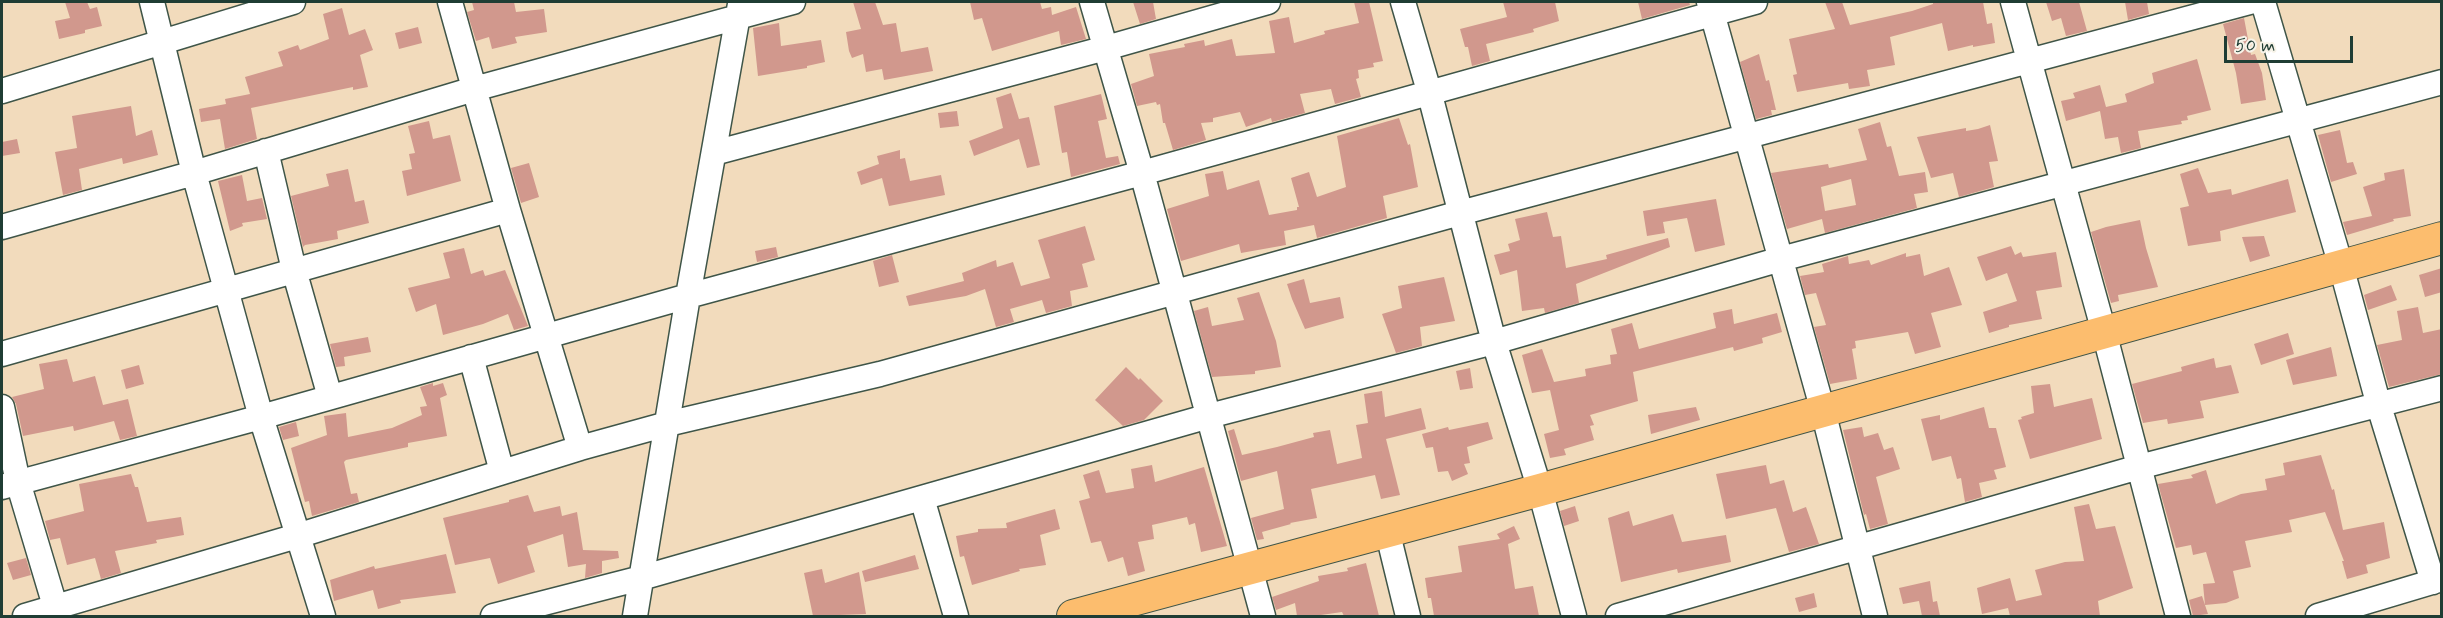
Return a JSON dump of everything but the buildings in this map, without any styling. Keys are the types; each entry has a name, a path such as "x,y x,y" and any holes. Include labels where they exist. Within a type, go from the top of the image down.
{"main road":[{"path":"1073,616 1540,490 2442,238"}],"street":[{"path":"152,2 194,173 261,417 323,616"},
{"path":"2,91 293,2"},
{"path":"450,2 508,210 580,448"},
{"path":"2,227 266,152 739,9 793,2"},
{"path":"1092,2 1142,173 1263,616"},
{"path":"714,153 1268,2"},
{"path":"1403,2 1429,91 1494,342 1540,490 1574,616"},
{"path":"10,484 261,417 688,296 1142,173 1710,8 1755,2"},
{"path":"2013,2 2104,332 2178,616"},
{"path":"25,616 57,612 580,448 667,424 880,374 1460,213 2250,2"},
{"path":"2263,2 2341,266 2379,406 2437,580 2328,615"},
{"path":"1710,8 1823,411 1875,616"},
{"path":"635,616 688,296 739,9"},
{"path":"493,616 641,578 1209,416 1494,342 1781,259 2442,82"},
{"path":"266,152 294,270 330,397"},
{"path":"2,354 508,210"},
{"path":"471,357 502,472"},
{"path":"1618,616 2139,467 2442,388"},
{"path":"2,407 10,484 57,612"},
{"path":"922,498 956,616"},
{"path":"1387,530 1408,616"}]}
